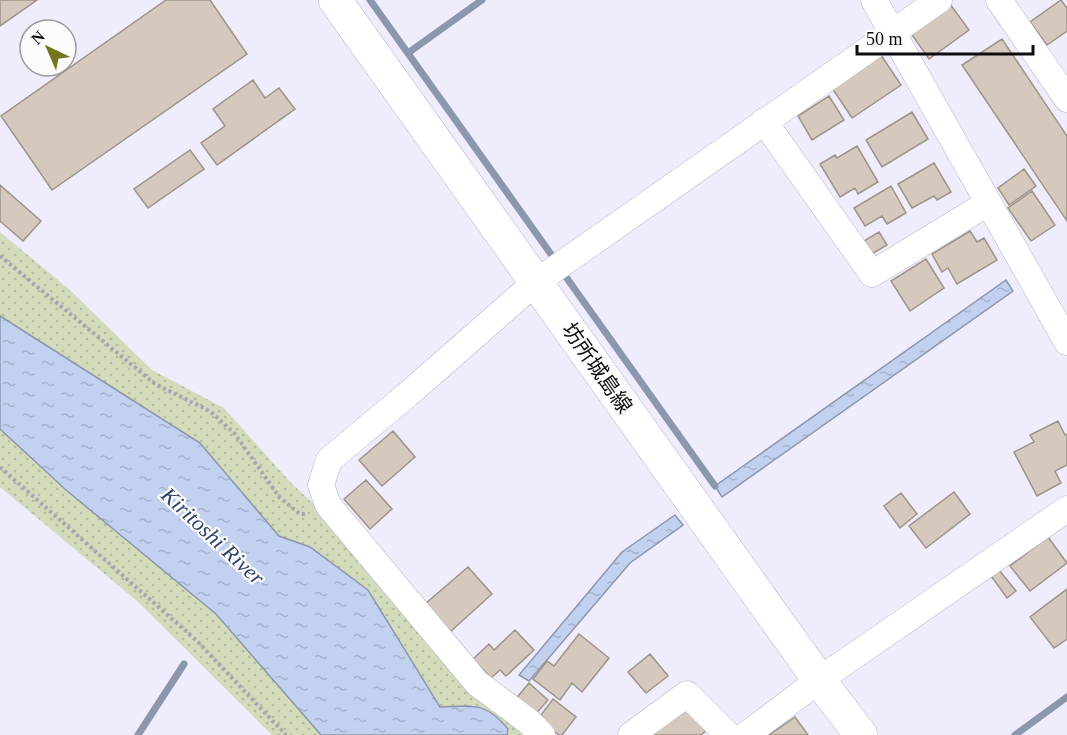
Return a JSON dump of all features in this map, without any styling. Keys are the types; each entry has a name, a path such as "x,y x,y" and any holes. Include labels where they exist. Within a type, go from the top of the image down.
{"main road":[{"name":"坊所城島線","path":"335,0 819,680 861,735"}],"street":[{"path":"874,0 1067,342"},
{"path":"542,735 528,721 477,683 328,505 321,485 329,460 536,282 939,0"},
{"path":"999,0 1058,70 1067,99"},
{"path":"764,122 872,274 988,203"},
{"path":"746,735 819,680 1067,509"},
{"path":"631,735 687,694 728,735"}],"path":[{"path":"0,256 154,384 210,411 235,434 280,498 300,514 317,513 328,505"},
{"path":"0,467 197,641 286,735"}],"green space":[{"path":"0,232 70,290 152,370 224,408 291,483 341,529 527,735 507,735 507,729 475,705 441,707 368,590 310,547 279,536 200,443 0,316"},
{"path":"0,429 66,490 216,614 321,735 272,735 137,601 0,487"}],"water":[{"path":"1006,280 1013,291 722,497 715,486"},
{"name":"Kiritoshi River","path":"0,316 200,443 279,536 310,547 368,590 440,707 470,706 485,709 508,729 507,735 321,735 216,614 66,490 0,429"},
{"path":"675,515 683,525 630,563 529,681 519,675 622,552"}],"building":[{"path":"0,0 37,0 0,26"},
{"path":"166,0 210,0 247,54 52,190 1,116 55,78 78,78 78,62"},
{"path":"1061,0 1067,8 1067,31 1047,45 1030,22"},
{"path":"950,4 969,30 929,59 910,32"},
{"path":"1002,39 1067,136 1067,221 962,65"},
{"path":"881,55 901,85 852,118 832,88"},
{"path":"253,80 265,98 279,88 295,109 217,165 201,143 225,126 213,109"},
{"path":"829,96 844,120 812,140 798,116"},
{"path":"912,112 928,139 882,167 866,140"},
{"path":"857,146 878,182 858,194 855,188 840,197 820,164 835,155 837,158"},
{"path":"190,150 204,169 148,208 134,189"},
{"path":"934,163 951,192 937,200 934,196 912,208 898,184"},
{"path":"1024,169 1036,186 1009,205 998,188"},
{"path":"0,185 41,221 23,241 0,221"},
{"path":"891,186 906,213 887,224 882,216 865,226 854,208"},
{"path":"1032,191 1055,225 1031,241 1008,208"},
{"path":"970,231 977,242 984,238 997,260 957,284 948,268 942,272 932,254"},
{"path":"879,232 887,245 872,254 864,241"},
{"path":"926,259 944,288 910,311 891,281"},
{"path":"1058,421 1065,435 1067,434 1067,465 1055,471 1061,483 1037,496 1014,452 1034,442 1030,435"},
{"path":"393,431 415,457 382,486 359,460"},
{"path":"366,480 392,509 370,529 344,499"},
{"path":"954,492 970,514 926,548 909,526"},
{"path":"901,493 917,514 900,528 884,506"},
{"path":"1048,537 1067,563 1030,591 1010,566"},
{"path":"468,567 492,594 450,632 425,604"},
{"path":"999,570 1016,591 1007,598 991,576"},
{"path":"1067,589 1067,639 1054,648 1030,617"},
{"path":"515,630 534,650 506,676 500,670 491,678 473,659 489,644 494,650"},
{"path":"579,634 609,658 582,692 572,683 560,700 533,679 547,661 554,666"},
{"path":"650,654 668,676 646,693 628,672"},
{"path":"529,683 548,700 533,717 514,701"},
{"path":"553,699 576,717 562,735 538,719"},
{"path":"685,702 708,729 701,735 649,735"},
{"path":"795,717 808,735 769,735"}],"waterway":[{"path":"370,0 553,257"},
{"path":"408,53 482,0"},
{"path":"566,277 715,486"},
{"path":"138,735 184,664"},
{"path":"1015,735 1067,697"}]}
